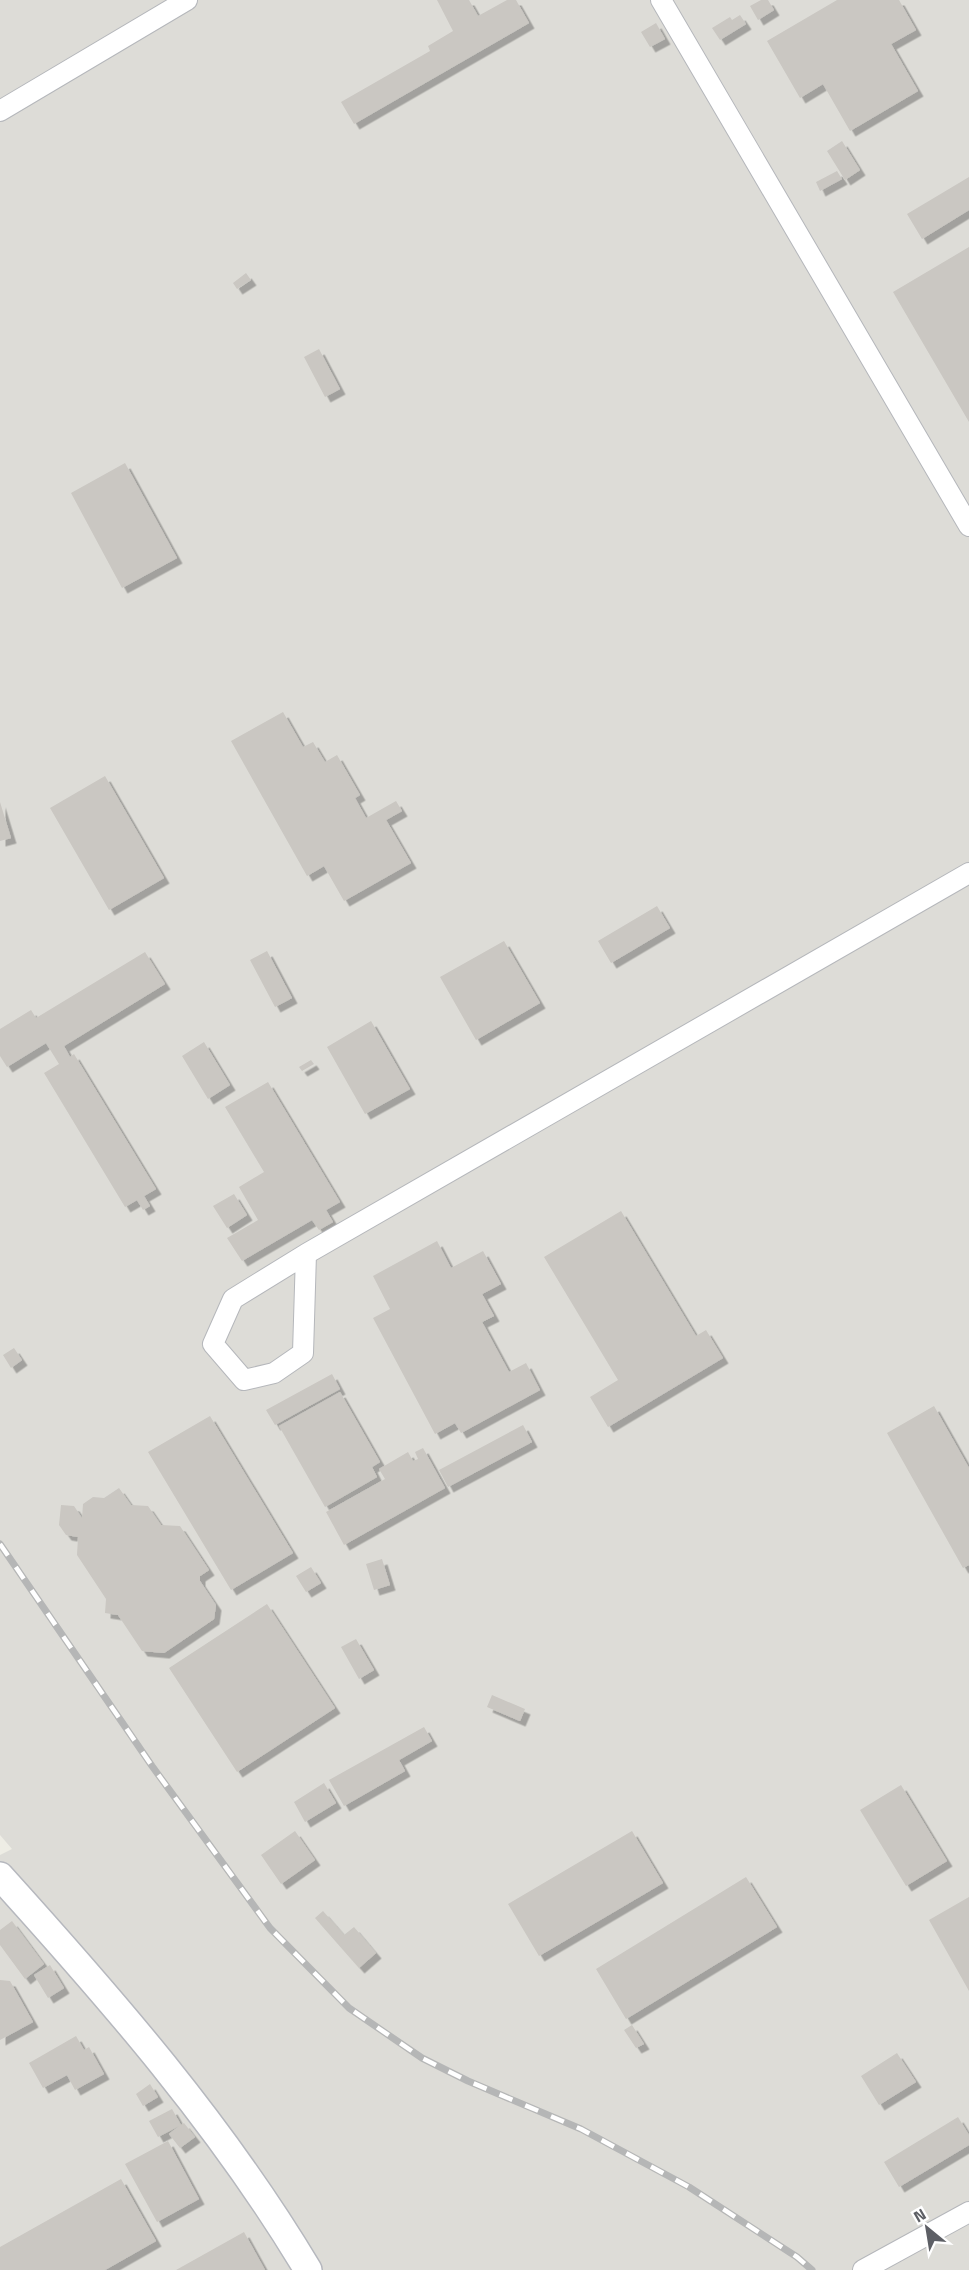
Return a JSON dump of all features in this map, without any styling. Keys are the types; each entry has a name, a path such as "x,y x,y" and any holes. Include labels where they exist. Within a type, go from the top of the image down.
{"street":[{"path":"0,111 187,0"},
{"path":"661,0 969,526"},
{"path":"306,1254 303,1353 273,1373 244,1380 213,1344 233,1299 306,1254 969,873"},
{"path":"0,1876 71,1954 210,2122 267,2202 308,2270"},
{"path":"863,2270 969,2212"}],"shaded area":[{"path":"0,0 969,0 969,2270 0,2270 0,1855 12,1849 0,1835"}],"building":[{"path":"437,0 469,0 478,16 507,0 516,0 529,23 354,124 341,102 430,51 428,46 453,31"},
{"path":"761,0 768,0 774,10 758,20 750,6"},
{"path":"837,0 899,0 916,30 891,44 918,91 850,131 823,84 800,98 767,41"},
{"path":"740,15 746,24 720,40 712,28 730,17 732,20"},
{"path":"656,23 665,39 650,47 641,32"},
{"path":"842,141 860,170 845,180 827,151"},
{"path":"837,171 842,179 820,191 816,182"},
{"path":"969,177 969,210 922,239 907,214"},
{"path":"969,247 969,422 893,292"},
{"path":"246,273 251,280 237,289 233,283"},
{"path":"319,349 340,389 325,397 304,357"},
{"path":"125,463 177,558 122,588 71,493"},
{"path":"283,712 303,747 313,742 325,762 337,755 360,795 355,798 366,818 396,801 402,811 386,820 411,863 344,901 324,866 307,876 231,741"},
{"path":"105,776 164,878 109,910 50,808"},
{"path":"0,802 11,838 0,841"},
{"path":"657,906 670,928 611,963 598,941"},
{"path":"504,941 540,1003 476,1040 440,977"},
{"path":"267,951 292,998 275,1007 250,960"},
{"path":"145,952 165,984 64,1046 70,1057 74,1054 156,1189 144,1196 150,1206 143,1210 137,1200 125,1207 44,1073 59,1064 46,1043 7,1067 0,1056 0,1029 31,1010 36,1018"},
{"path":"371,1021 410,1089 365,1114 327,1047"},
{"path":"204,1042 230,1085 208,1099 182,1056"},
{"path":"311,1060 314,1064 302,1071 299,1067"},
{"path":"268,1082 340,1202 326,1210 333,1222 319,1230 312,1220 242,1261 227,1238 258,1220 239,1187 264,1172 225,1107"},
{"path":"234,1194 247,1215 227,1228 213,1206"},
{"path":"621,1211 696,1336 706,1330 723,1358 608,1427 590,1397 618,1380 544,1257"},
{"path":"437,1241 451,1268 483,1251 501,1284 482,1294 494,1316 482,1322 509,1372 526,1363 540,1390 461,1433 455,1423 435,1434 373,1318 390,1309 373,1276"},
{"path":"14,1348 22,1360 11,1368 3,1355"},
{"path":"332,1374 340,1389 275,1425 266,1410"},
{"path":"340,1392 380,1462 372,1467 377,1477 325,1507 279,1426"},
{"path":"934,1406 969,1468 969,1565 963,1568 887,1433"},
{"path":"210,1416 293,1553 231,1590 148,1452"},
{"path":"523,1425 532,1442 448,1487 439,1470"},
{"path":"423,1448 445,1488 344,1545 326,1512 385,1479 379,1469 408,1452 413,1461 418,1459 415,1452"},
{"path":"119,1488 131,1505 148,1506 161,1525 180,1526 209,1570 200,1576 200,1581 216,1605 214,1619 164,1653 142,1651 118,1615 105,1613 106,1599 77,1555 78,1537 66,1535 59,1525 61,1505 74,1506 82,1518 83,1504 93,1497 104,1498"},
{"path":"382,1559 390,1585 374,1590 366,1564"},
{"path":"311,1567 321,1583 306,1592 296,1576"},
{"path":"267,1604 335,1708 237,1772 169,1668"},
{"path":"356,1639 374,1670 359,1679 341,1647"},
{"path":"492,1695 525,1709 520,1721 487,1707"},
{"path":"424,1727 432,1741 399,1760 405,1771 344,1806 329,1780"},
{"path":"324,1783 336,1803 305,1822 294,1802"},
{"path":"901,1785 947,1861 906,1886 860,1810"},
{"path":"295,1831 315,1860 281,1884 261,1855"},
{"path":"632,1831 663,1883 539,1956 508,1904"},
{"path":"746,1877 777,1927 626,2019 596,1969"},
{"path":"969,1897 969,1991 929,1920"},
{"path":"323,1911 344,1935 354,1927 376,1953 359,1968 315,1918"},
{"path":"12,1921 44,1964 25,1979 0,1945 0,1930"},
{"path":"50,1965 64,1988 48,1998 34,1975"},
{"path":"0,1980 10,1981 33,2022 0,2040"},
{"path":"632,2025 644,2044 636,2048 624,2030"},
{"path":"76,2036 84,2050 89,2047 104,2074 75,2090 67,2075 43,2088 29,2063"},
{"path":"897,2053 916,2082 879,2105 861,2076"},
{"path":"150,2084 158,2097 143,2106 136,2094"},
{"path":"172,2109 181,2125 184,2123 195,2137 180,2148 169,2134 179,2126 158,2137 149,2121"},
{"path":"958,2117 969,2135 969,2145 899,2187 884,2162"},
{"path":"168,2141 199,2199 157,2222 125,2164"},
{"path":"121,2179 156,2241 105,2270 0,2270 0,2247"},
{"path":"244,2232 265,2270 176,2270"}],"railway":[{"path":"0,1544 152,1766 270,1928 349,2008 422,2058 468,2081 581,2129 689,2187 797,2257 812,2270"}]}
